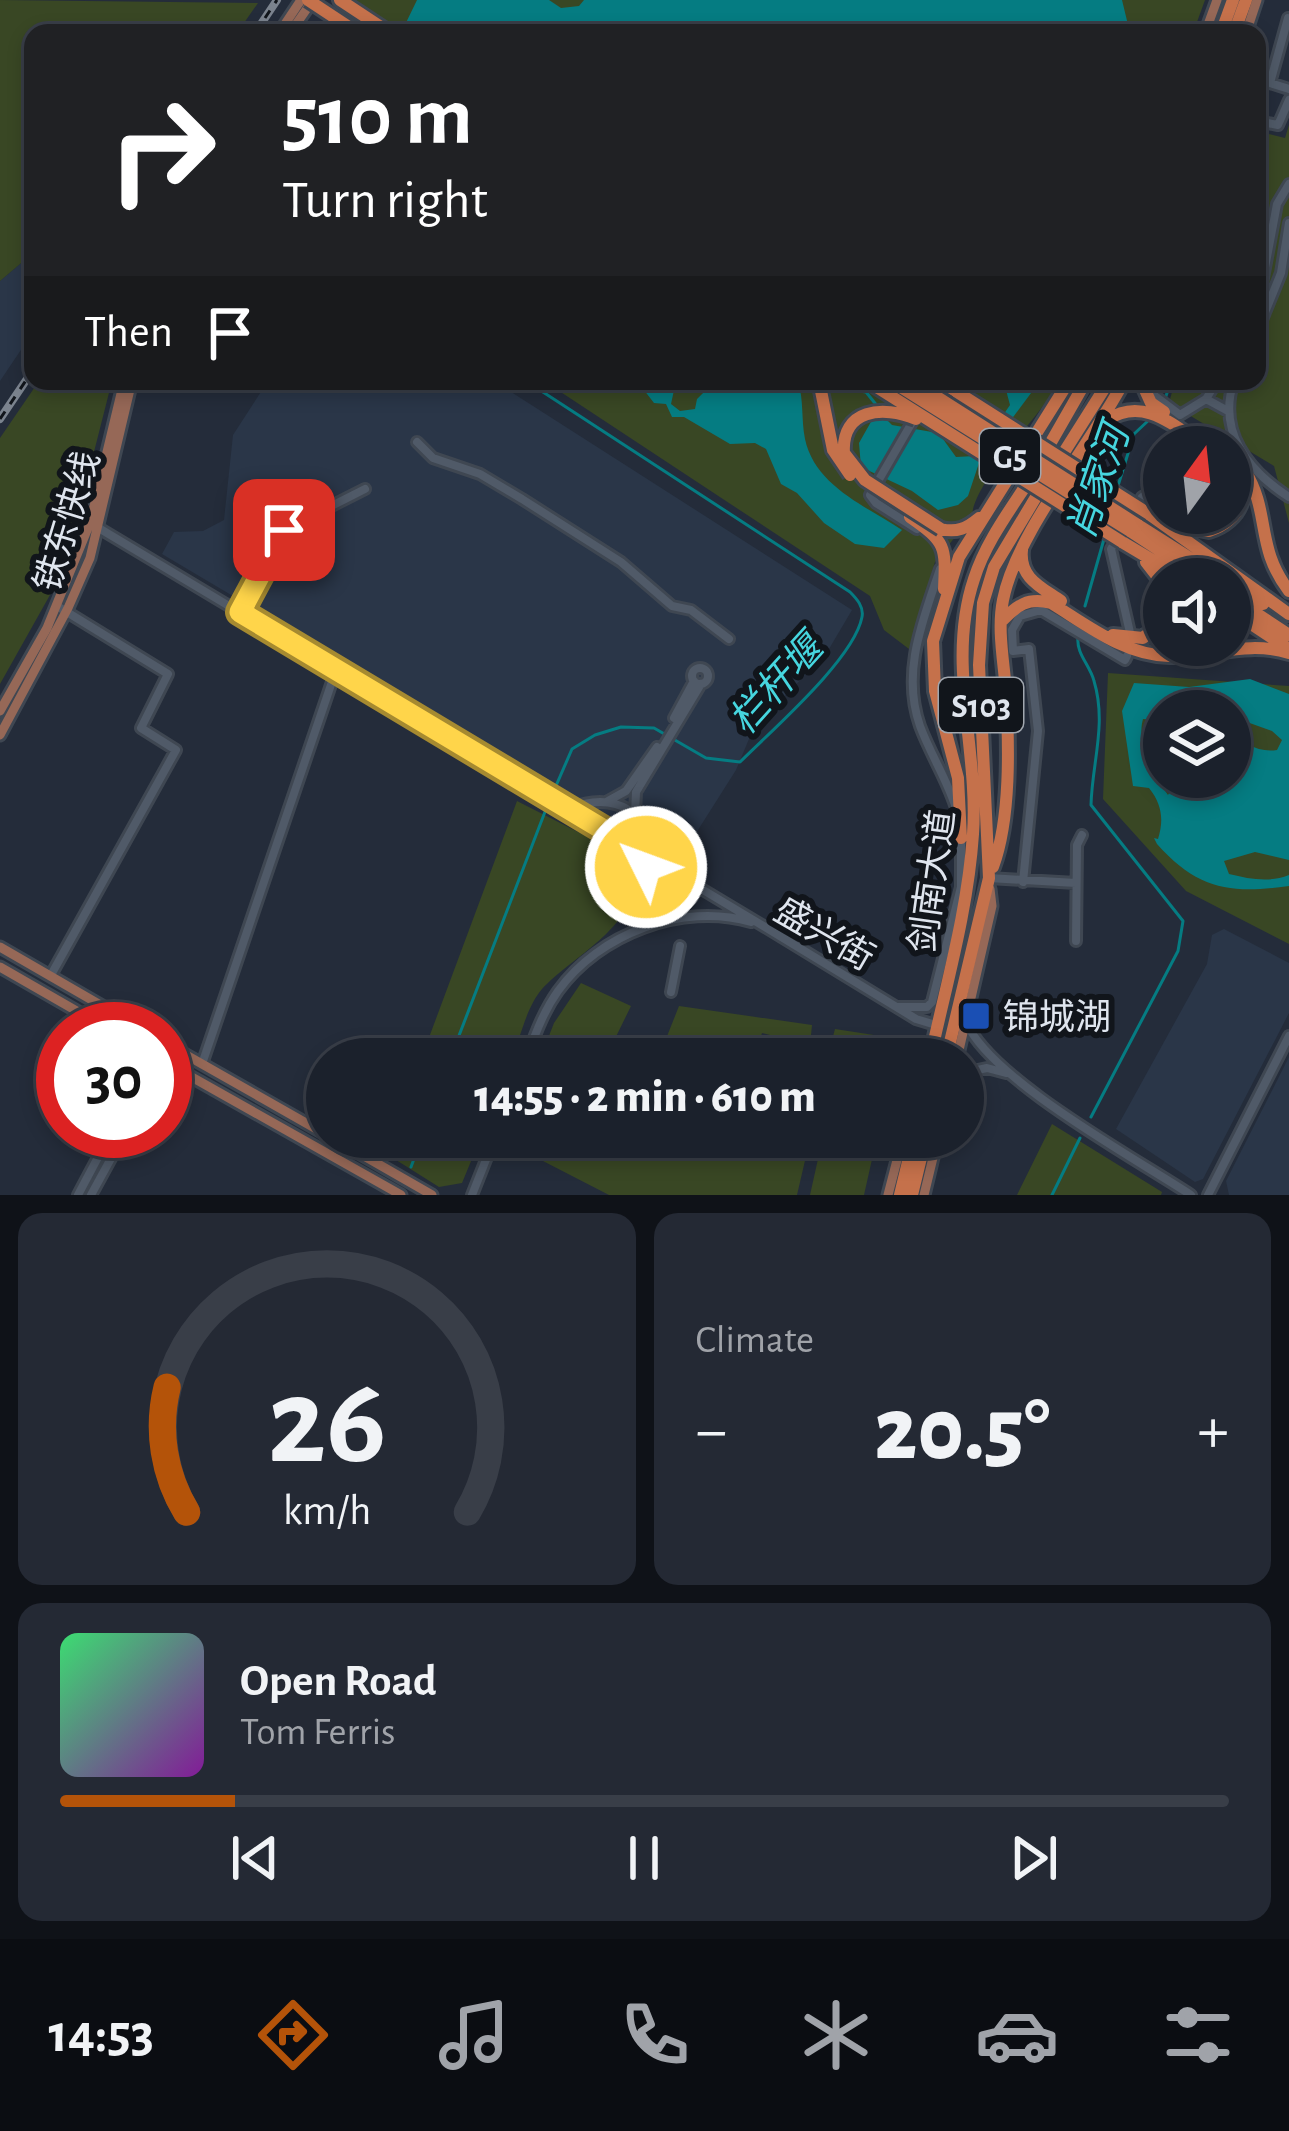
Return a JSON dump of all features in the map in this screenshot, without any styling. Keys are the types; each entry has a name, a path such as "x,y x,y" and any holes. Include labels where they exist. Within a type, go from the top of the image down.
{"highway":[{"path":"307,0 344,24"},
{"path":"340,0 376,24"},
{"path":"821,390 828,434 841,465 856,482 940,539 946,550 943,602"},
{"path":"881,390 950,435 1130,533 1159,558"},
{"name":"G5","path":"905,390 1170,558"},
{"name":"G5","path":"925,390 1130,533 1180,558"},
{"path":"953,390 1143,510"},
{"path":"961,838 958,778 935,691 933,640 959,557 1062,390"},
{"name":"剑南大道","path":"935,1038 968,884 973,833 962,653 969,593 984,554 1081,390"},
{"name":"剑南大道","path":"951,1038 989,878 979,665 979,632 988,583 1008,542 1103,390"},
{"path":"989,878 1000,848 1008,754 1000,622 1007,582 1023,546 1119,390"},
{"path":"1144,390 1181,426"},
{"path":"1102,424 1132,408 1159,407 1188,426"},
{"path":"950,435 887,410 860,416 848,426 843,439 849,463 865,480 941,529 952,532 968,527 989,509"},
{"path":"1251,483 1271,566 1289,591"},
{"path":"1130,533 1145,558"},
{"path":"1176,534 1289,617"},
{"path":"1023,546 1021,564 1031,581 1109,633 1143,638"},
{"name":"G5","path":"1251,595 1289,617"},
{"path":"1000,622 1017,605 1039,600 1125,647 1151,655 1186,656 1254,646 1289,651"},
{"path":"1251,610 1289,635"},
{"path":"1251,625 1289,651"},
{"path":"900,1195 909,1158"},
{"path":"912,1195 921,1158"}],"main road":[{"path":"287,24 307,0"},
{"name":"铁东快线","path":"0,734 62,608 95,526 126,390"},
{"name":"铁东快线","path":"0,711 62,608"},
{"path":"962,1038 992,906 989,878"},
{"path":"0,947 96,1002"},
{"path":"0,967 61,1002"},
{"path":"192,1058 306,1123"},
{"path":"192,1076 401,1195"},
{"path":"367,1158 432,1195"},
{"path":"888,1195 898,1158"},
{"path":"924,1195 933,1158"}],"street":[{"path":"1288,18 1270,83 1289,88"},
{"path":"1266,122 1278,124 1289,100"},
{"path":"1266,262 1277,204 1289,184"},
{"path":"1266,314 1285,276 1289,223"},
{"path":"896,1006 927,1007 932,1002 961,887 961,838 950,790 919,722 914,684 915,644 942,559 929,537 871,498 911,425 939,390"},
{"path":"1159,407 1180,415 1206,400 1212,390"},
{"path":"1232,390 1228,411 1232,426"},
{"path":"1206,400 1228,411"},
{"path":"417,442 434,458 480,474 522,499 621,562 672,606 691,610 729,639"},
{"path":"1251,466 1289,497"},
{"path":"240,612 284,530 365,489"},
{"path":"1131,637 1112,549 1143,496"},
{"path":"95,526 765,927"},
{"path":"51,975 176,750 142,728 168,674 62,608"},
{"path":"1023,881 1038,731 1029,649 1013,650 1012,630 1020,616 1041,610 1104,649 1125,660 1127,656"},
{"path":"202,1064 336,670"},
{"path":"636,931 646,891 646,836 632,807 635,792 698,683"},
{"path":"567,807 607,801 626,791 660,745"},
{"path":"607,801 636,817"},
{"path":"1076,941 1077,844 1082,835"},
{"path":"989,878 1076,884"},
{"name":"盛兴街","path":"534,1038 560,987 607,945 636,931 704,917 737,918 765,927 916,1019 939,1026"},
{"path":"671,992 680,946"},
{"path":"966,1022 971,1034 1007,1073 1191,1195"},
{"path":"1208,1195 1289,1036"},
{"path":"984,1069 1007,1073"},
{"path":"78,1195 98,1158"},
{"path":"92,1195 112,1158"},
{"path":"472,1195 487,1158"},
{"path":"1169,1195 1175,1184"}],"shaded area":[{"path":"0,0 258,3 243,24 24,24 24,261 0,281"},
{"path":"347,0 1205,0 1196,24 331,24"},
{"path":"417,0 549,0 561,8 579,6 584,0 1122,0 1128,24 443,21 405,24"},
{"path":"1289,125 1289,523 1274,466 1251,452 1251,426 1207,426 1169,403 1173,390 1266,390 1266,133 1285,138"},
{"path":"24,261 24,345 0,381 0,281"},
{"path":"33,390 110,390 64,570 0,684 0,438"},
{"path":"262,390 508,390 852,610 826,654 754,727 736,770 679,860 162,554 174,532 203,531 224,520 233,435"},
{"path":"558,390 1054,390 984,485 972,516 935,562 909,649 884,630 870,596"},
{"path":"644,390 674,390 671,404 680,411 695,409 706,390 800,390 805,439 819,470 844,493 902,530 884,548 855,544 781,484 766,449 755,443 730,444 684,417 672,417 666,404 654,403"},
{"path":"963,390 980,390 963,405 943,439 956,457 975,456 1010,405 1006,390 1033,390 979,463 968,496 958,505 938,510 912,491 861,467 859,443 874,407 892,425 932,432"},
{"path":"1108,673 1289,686 1289,944 1186,891 1103,799"},
{"path":"1250,679 1289,694 1289,860 1255,852 1224,861 1229,874 1267,880 1289,875 1289,886 1233,888 1201,880 1172,859 1154,838 1158,839 1161,819 1155,798 1251,798 1251,746 1277,750 1282,740 1251,724 1251,690 1143,690 1143,787 1133,786 1122,711 1134,683 1189,687"},
{"path":"517,801 629,858 634,880 622,916 542,989 519,1038 429,1038"},
{"path":"1224,929 1289,963 1289,1013 1203,1179 1195,1182 1116,1129 1207,964 1212,935"},
{"path":"581,983 631,1006 615,1038 548,1038"},
{"path":"679,1006 812,1025 811,1038 762,1033 760,1038 666,1038"},
{"path":"835,1029 894,1038 833,1038"},
{"path":"1289,1057 1289,1195 1229,1195 1226,1181"},
{"path":"1052,1124 1162,1192 1161,1195 1017,1195"},
{"path":"393,1158 472,1158 462,1183 439,1187"},
{"path":"537,1158 806,1158 797,1195 609,1195"},
{"path":"818,1158 872,1158 864,1195 810,1195"}],"waterway":[{"name":"栏杆堰","path":"324,24 329,16"},
{"name":"栏杆堰","path":"540,390 850,592 862,613 856,634 828,673 740,762 706,758 654,728 621,727 572,749 552,795"},
{"path":"852,390 866,392 878,407"},
{"name":"肖家河","path":"1164,402 1168,390"},
{"name":"肖家河","path":"1117,489 1134,434 1150,419"},
{"name":"肖家河","path":"1085,606 1104,539"},
{"name":"肖家河","path":"1078,637 1098,697 1091,805 1183,921 1178,951 1091,1117"},
{"name":"栏杆堰","path":"458,1038 548,804"},
{"name":"肖家河","path":"1052,1195 1080,1138"},
{"name":"栏杆堰","path":"411,1167 414,1158"}],"railway":[{"path":"261,24 277,0"},
{"path":"0,419 24,383"}],"place":[{"name":"锦城湖","path":"976,1016"}],"route":[{"path":"284,530 240,612 644,854 646,867"}]}
